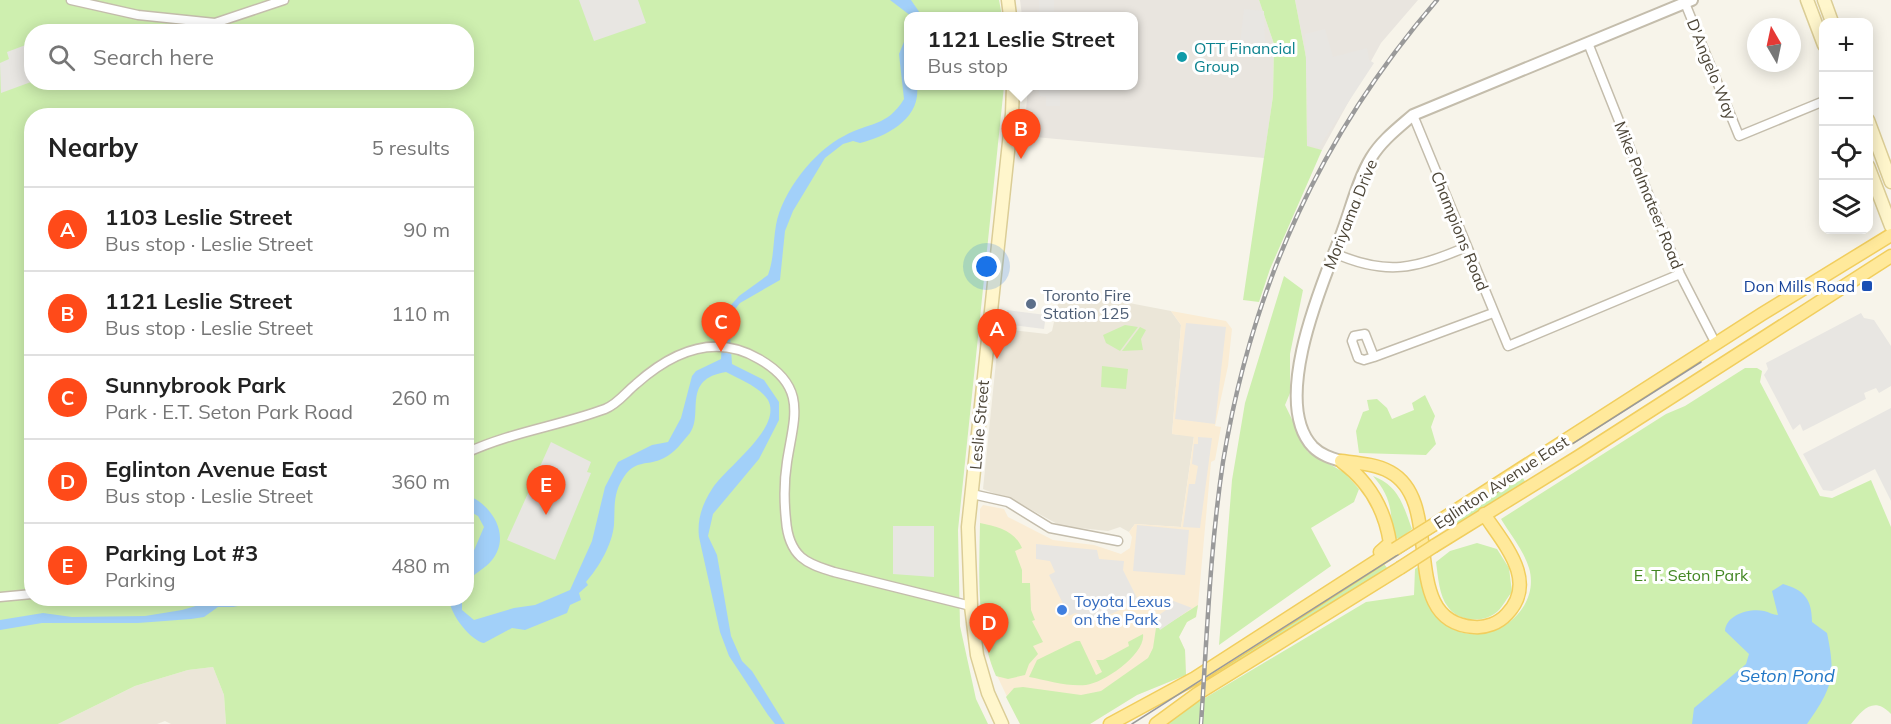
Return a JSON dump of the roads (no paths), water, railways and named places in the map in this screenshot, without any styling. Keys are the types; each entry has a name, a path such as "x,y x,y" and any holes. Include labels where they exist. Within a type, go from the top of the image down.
{"main road":[{"path":"1807,0 1819,32"},
{"path":"1824,0 1831,18"},
{"name":"Leslie Street","path":"1002,724 988,693 977,655 971,606 968,527 1013,90"},
{"path":"1871,126 1891,182"},
{"path":"1873,177 1891,226"},
{"name":"Eglinton Avenue East","path":"1110,724 1195,678 1716,344 1891,235"},
{"name":"Eglinton Avenue East","path":"1156,724 1197,694 1578,457 1891,256"},
{"path":"1341,461 1381,468 1404,483 1416,501 1425,572 1436,604 1440,611 1454,622 1473,627 1490,625 1506,615 1520,594 1521,584 1517,566 1484,514"},
{"path":"1316,600 1390,543 1381,507 1353,469 1341,461"}],"street":[{"path":"71,0 138,15 215,23 243,16 284,0"},
{"name":"Moriyama Drive","path":"1341,461 1326,456 1311,444 1298,414 1301,354 1307,325 1371,158 1389,135 1413,115 1688,1"},
{"name":"D'Angelo Way","path":"1688,1 1739,136 1819,103"},
{"name":"Mike Palmateer Road","path":"1588,43 1680,274 1716,344"},
{"name":"Champions Road","path":"1413,115 1508,346 1680,274"},
{"path":"1334,253 1371,267 1396,269 1416,267 1466,248"},
{"path":"1374,357 1493,314"},
{"path":"474,450 504,438 613,405 652,372 680,355 699,347 732,347 748,352 772,368 787,384 794,399 796,418 786,469 784,503 788,538 798,555 816,566 834,572 971,606"},
{"path":"972,494 1008,502 1050,528 1118,541"},
{"path":"0,597 24,595"}],"water":[{"path":"890,0 911,0 919,12 906,12"},
{"path":"904,42 904,90 917,90 914,107 900,124 881,136 860,143 853,141 843,144 825,158 793,211 785,231 780,280 740,303 729,321 732,364 764,380 779,402 779,420 759,459 713,514 708,536 717,555 731,636 742,661 752,671 785,724 775,724 729,656 720,632 699,537 700,518 708,495 760,435 767,423 770,411 768,400 760,391 726,372 712,376 703,382 696,398 694,425 678,447 658,461 636,466 622,480 616,496 611,540 596,570 586,582 588,585 579,593 581,600 570,605 567,613 525,630 512,628 484,643 473,637 456,618 450,606 462,606 462,610 474,620 514,608 535,605 570,590 592,541 605,487 618,462 652,445 668,442 681,418 692,376 696,371 721,359 723,314 739,296 768,275 779,212 792,186 811,162 833,143 891,115 904,99 899,54"},
{"path":"474,498 491,513 499,531 500,541 492,560 474,575 474,550 484,527 478,516 474,514"},
{"name":"Seton Pond","path":"1783,584 1796,589 1805,597 1812,614 1812,622 1827,633 1831,660 1830,681 1816,711 1807,724 1692,724 1694,708 1746,664 1749,654 1725,631 1726,625 1734,617 1745,612 1758,610 1778,615 1772,591"},
{"path":"196,606 238,606 218,607 204,617 191,619 138,623 42,623 0,630 0,620 43,613 72,617 145,616"}],"tram line":[{"path":"1132,724 1701,362"}],"railway":[{"path":"1201,724 1209,593 1223,462 1252,335 1273,274 1297,216 1326,160 1358,105 1395,52 1437,0"}],"place":[{"name":"OTT Financial Group","path":"1182,57"},
{"name":"1121 Leslie Street","path":"1021,159"},
{"name":"Don Mills Road","path":"1867,286"},
{"name":"Toronto Fire Station 125","path":"1031,304"},
{"name":"Sunnybrook Park","path":"721,352"},
{"name":"1103 Leslie Street","path":"997,359"},
{"name":"Parking Lot #3","path":"546,515"},
{"name":"Toyota Lexus on the Park","path":"1062,610"},
{"name":"Eglinton Avenue East","path":"989,653"}],"park label":[{"name":"E. T. Seton Park","path":"1691,575"}]}
